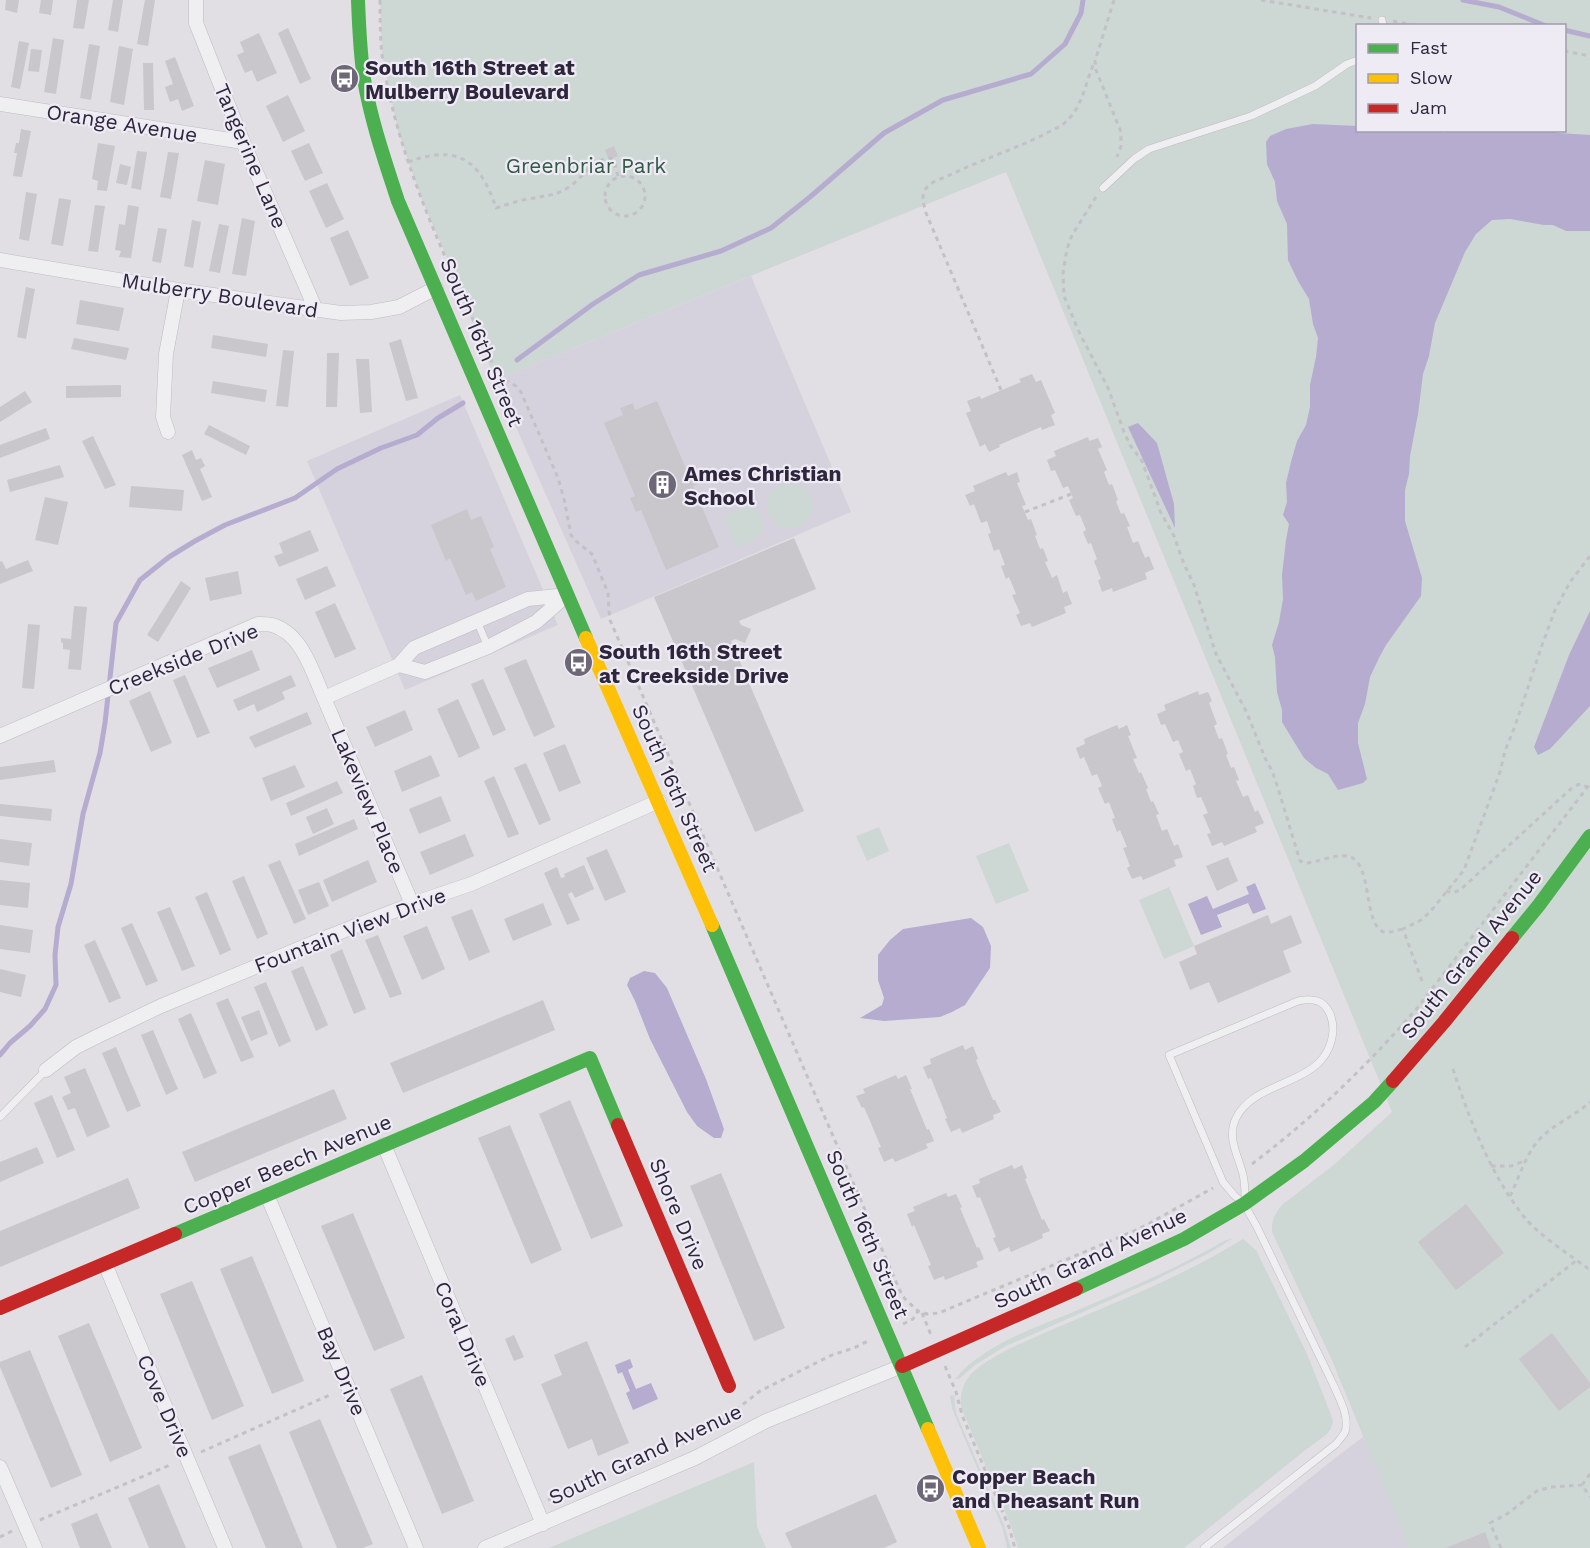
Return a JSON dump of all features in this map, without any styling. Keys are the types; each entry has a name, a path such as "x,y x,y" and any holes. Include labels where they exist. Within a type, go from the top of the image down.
{"street":[{"name":"Tangerine Lane","path":"196,0 196,22 243,142 316,310"},
{"name":"South 16th Street","path":"358,0 364,77 379,144 398,201 903,1366 979,1548"},
{"name":"Orange Avenue","path":"0,104 243,142"},
{"name":"Mulberry Boulevard","path":"0,260 178,290 341,313 371,312 399,307 436,288"},
{"path":"168,432 163,417 166,354 178,290"},
{"path":"324,698 399,664 414,648 528,599 567,595"},
{"path":"399,664 425,672 488,647 536,622 567,595"},
{"name":"Creekside Drive","path":"0,736 258,624 272,625 286,632 299,643 324,698"},
{"name":"Lakeview Place","path":"324,698 412,904"},
{"name":"Fountain View Drive","path":"46,1070 76,1047 161,1006 325,938 471,884 658,801"},
{"name":"South Grand Avenue","path":"485,1548 696,1458 766,1421 903,1366 1139,1261 1184,1239 1244,1204 1321,1148 1374,1102 1444,1022 1539,905 1590,836"},
{"name":"Copper Beech Avenue","path":"0,1308 590,1058"},
{"name":"Shore Drive","path":"590,1058 729,1386"},
{"name":"Coral Drive","path":"384,1145 543,1524"},
{"name":"Bay Drive","path":"267,1195 416,1548"},
{"name":"Cove Drive","path":"105,1264 225,1548"},
{"path":"0,1467 34,1548"}],"lane":[{"path":"1103,188 1134,159 1149,149 1251,116 1315,86 1347,64 1356,61"},
{"path":"477,621 488,647"},
{"path":"1204,1548 1336,1444 1345,1433 1345,1420 1343,1407 1316,1348 1244,1204 1223,1182 1169,1055 1298,1001 1311,999 1322,1003 1330,1012 1333,1025 1332,1037 1322,1059 1300,1077 1249,1101 1235,1120 1233,1146 1242,1170 1245,1187 1244,1204"},
{"path":"0,1117 46,1070"}],"path":[{"path":"380,0 382,53 398,131 422,200 494,367 500,377 521,392 558,478 571,535 592,554 608,593 610,620 900,1292 919,1312 925,1323"},
{"path":"1001,390 926,213 923,201 924,191 930,184 1061,125 1074,112 1084,94 1114,0"},
{"path":"1260,0 1382,23"},
{"path":"1566,51 1590,56"},
{"path":"1095,61 1096,70 1121,132 1121,146 1103,188 1072,235 1063,273 1064,296 1088,351 1108,388 1127,439 1142,461 1161,513 1174,536 1194,585 1216,654 1247,713 1272,771 1300,861 1306,863 1347,856 1355,859 1361,866 1371,909 1378,928 1382,931 1403,929 1420,920 1430,912 1464,870 1500,772 1540,648 1570,582 1590,556"},
{"path":"408,162 433,154 448,154 462,159 475,166 484,178 495,208 527,199 556,195 578,180 595,162 606,159 611,158 618,176"},
{"path":"618,176 632,176 643,184 646,198 640,210 634,214 621,216 606,204 605,190 608,184 618,176"},
{"path":"1025,512 1071,494"},
{"path":"1253,1163 1308,1119 1391,1038 1418,1007 1589,787 1579,784 1568,790 1460,890 1452,893 1446,891"},
{"path":"1403,929 1422,981"},
{"path":"1453,1069 1467,1113 1491,1166 1510,1196 1526,1219 1590,1270"},
{"path":"1510,1196 1531,1151 1542,1136 1582,1110 1590,1102"},
{"path":"1491,1166 1511,1166 1527,1160"},
{"path":"919,1312 939,1313 1128,1234 1214,1188"},
{"path":"1465,1347 1577,1260"},
{"path":"913,1319 919,1312"},
{"path":"672,1449 714,1427 759,1391 832,1354 863,1344"},
{"path":"953,1385 962,1415 1009,1527 1015,1548"},
{"path":"0,1537 176,1462 188,1459 332,1394"},
{"path":"1582,1485 1590,1474"},
{"path":"535,1505 575,1487 603,1480"},
{"path":"918,1490 930,1484"},
{"path":"1582,1485 1590,1497"},
{"path":"1501,1548 1490,1523 1507,1514 1537,1491 1551,1487 1582,1485"}],"shaded area":[{"path":"1313,124 1356,126 1356,132 1554,132 1590,135 1590,231 1566,231 1553,225 1510,219 1492,220 1476,234 1465,252 1435,323 1423,374 1405,490 1405,521 1422,578 1421,596 1386,645 1370,677 1365,704 1358,723 1358,743 1367,779 1363,783 1338,790 1328,774 1304,758 1282,722 1272,645 1283,599 1282,575 1289,524 1283,515 1287,502 1286,483 1297,441 1306,425 1310,407 1310,385 1318,338 1309,299 1288,260 1287,224 1277,201 1275,182 1267,164 1266,142 1270,136 1286,129"},
{"path":"751,276 851,512 601,619 495,380"},
{"path":"460,395 558,625 405,690 307,461"},
{"path":"1138,423 1157,443 1174,504 1175,528 1128,427"},
{"path":"1590,611 1590,706 1550,749 1538,755 1534,747 1569,655"},
{"path":"1255,883 1266,909 1253,914 1248,903 1217,915 1222,927 1201,935 1188,904 1207,896 1213,909 1249,894 1246,887"},
{"path":"971,918 983,927 991,946 990,968 965,1005 940,1017 884,1021 860,1018 882,1005 884,998 878,980 878,955 890,940 903,929"},
{"path":"644,971 655,973 667,988 706,1079 724,1129 721,1138 714,1138 697,1126 687,1112 650,1039 627,985 630,978"},
{"path":"630,1359 633,1367 628,1370 636,1389 651,1383 658,1399 633,1410 626,1393 630,1391 622,1372 618,1374 615,1365"},
{"path":"1364,1436 1409,1548 1223,1548 1330,1462"}],"green space":[{"name":"Greenbriar Park","path":"380,0 1590,0 1590,1548 1409,1548 1331,1358 1272,1232 1274,1217 1282,1205 1336,1163 1392,1112 1006,172 495,380 456,279 422,200 398,131 382,53"},
{"path":"790,483 806,490 813,506 806,522 790,529 774,522 767,506 774,490"},
{"path":"747,505 755,507 763,520 764,530 756,539 736,548 723,518"},
{"path":"879,827 889,851 867,861 856,836"},
{"path":"1009,843 1029,891 996,904 976,856"},
{"path":"1169,887 1194,946 1164,959 1139,900"},
{"path":"1233,1238 1211,1252 1153,1281 1004,1347 975,1365 959,1379 955,1379 980,1356 996,1346 1152,1278"},
{"path":"1243,1239 1256,1250 1307,1354 1333,1421 1327,1434 1184,1548 1018,1548 961,1407 963,1387 973,1372 1007,1350 1186,1271"},
{"path":"954,1395 956,1413 1004,1525 1011,1548 1007,1548 1003,1529 952,1408 950,1396"},
{"path":"754,1462 757,1527 766,1548 549,1548"}],"building":[{"path":"6,0 19,0 17,13 5,10"},
{"path":"41,0 53,0 51,15 39,13"},
{"path":"77,0 89,0 84,29 73,28"},
{"path":"113,0 123,0 118,32 108,30"},
{"path":"145,0 155,0 148,46 137,44"},
{"path":"288,28 311,79 300,84 278,33"},
{"path":"259,33 277,73 257,82 252,70 245,73 237,55 244,52 240,42"},
{"path":"53,38 64,40 56,94 44,92"},
{"path":"19,41 29,43 20,89 11,87"},
{"path":"89,44 100,46 91,100 80,98"},
{"path":"119,46 133,49 124,105 110,102"},
{"path":"31,49 42,50 39,72 28,71"},
{"path":"175,57 194,106 182,111 178,99 170,102 165,87 173,84 165,61"},
{"path":"143,63 153,63 154,110 144,110"},
{"path":"288,95 305,131 283,142 266,106"},
{"path":"21,129 31,131 22,177 13,176 17,153 14,153 16,143 19,143"},
{"path":"98,143 115,146 107,191 97,190 98,181 92,179"},
{"path":"309,143 323,173 305,181 291,151"},
{"path":"614,146 618,156 609,160 605,150"},
{"path":"137,151 147,152 141,190 131,188"},
{"path":"168,152 179,153 171,199 160,197"},
{"path":"205,160 225,164 218,205 197,201"},
{"path":"120,164 131,167 127,185 116,183"},
{"path":"327,183 344,219 326,228 309,191"},
{"path":"26,192 37,194 29,241 19,239"},
{"path":"59,198 71,200 63,246 51,244"},
{"path":"95,205 105,206 98,252 88,251"},
{"path":"128,205 139,207 131,258 119,257 121,251 115,250 119,224 125,225"},
{"path":"242,218 255,221 246,276 232,274"},
{"path":"192,220 201,222 193,268 184,266"},
{"path":"219,224 229,226 220,273 209,271"},
{"path":"158,228 167,229 161,263 152,261"},
{"path":"348,230 369,278 350,286 330,238"},
{"path":"26,287 35,289 26,339 17,337"},
{"path":"80,300 124,308 119,331 76,324"},
{"path":"213,335 268,344 266,357 211,348"},
{"path":"74,338 129,348 126,360 71,349"},
{"path":"401,339 418,398 406,401 389,343"},
{"path":"283,350 294,351 288,407 276,406"},
{"path":"327,353 339,353 337,407 326,407"},
{"path":"356,359 369,359 372,412 360,413"},
{"path":"1032,374 1036,382 1041,380 1055,413 1051,415 1055,425 1042,430 1041,427 999,445 1000,447 989,452 985,444 980,447 966,413 971,411 967,401 980,396 981,399 1021,382 1019,379"},
{"path":"213,381 267,390 265,402 211,393"},
{"path":"121,385 121,397 66,398 66,386"},
{"path":"25,391 32,402 0,422 0,407"},
{"name":"Ames Christian School","path":"657,401 687,471 692,469 698,484 693,486 719,547 666,570 641,510 636,512 630,498 635,496 604,423 623,415 620,408 633,403 635,410"},
{"path":"209,425 250,446 246,455 204,434"},
{"path":"46,428 50,439 0,458 0,445"},
{"path":"93,436 116,485 105,489 82,441"},
{"path":"1088,437 1089,441 1098,438 1102,447 1098,449 1107,470 1104,472 1109,485 1112,484 1121,514 1124,513 1130,526 1127,527 1133,543 1138,541 1145,558 1149,556 1154,569 1145,573 1147,579 1113,592 1112,588 1102,592 1098,580 1101,579 1094,561 1097,559 1091,543 1088,544 1083,532 1086,530 1080,515 1076,516 1069,500 1073,498 1068,486 1063,488 1055,470 1051,471 1047,460 1056,456 1054,451"},
{"path":"192,450 196,460 201,458 205,466 200,469 212,497 202,501 182,455"},
{"path":"60,465 64,477 10,492 7,480"},
{"path":"1006,472 1008,476 1017,472 1020,482 1017,483 1026,505 1022,506 1028,520 1031,519 1040,549 1043,548 1048,561 1045,562 1052,578 1057,575 1063,593 1067,591 1072,604 1064,607 1066,613 1032,627 1030,623 1021,626 1016,615 1020,613 1012,595 1016,594 1009,577 1006,579 1001,566 1005,565 999,549 994,551 988,534 991,533 987,521 981,523 974,504 970,506 965,495 975,491 973,486"},
{"path":"131,486 184,490 182,511 129,507"},
{"path":"45,497 68,502 58,545 35,540"},
{"path":"467,509 471,520 481,516 494,547 490,549 506,587 476,601 472,592 466,595 450,558 446,561 431,525"},
{"path":"310,530 319,551 279,567 274,556 283,553 279,543"},
{"path":"794,538 816,589 739,621 741,625 751,629 745,643 735,639 731,641 804,811 755,832 654,597"},
{"path":"28,560 33,571 0,584 0,562 2,561 6,569"},
{"path":"327,566 336,586 305,600 296,579"},
{"path":"238,571 242,594 210,601 205,578"},
{"path":"181,581 191,588 158,642 147,635"},
{"path":"335,603 356,649 335,658 315,612"},
{"path":"74,606 87,607 81,670 68,669 70,650 63,649 61,642 61,638 71,639"},
{"path":"28,624 40,625 34,689 22,688"},
{"path":"252,650 260,670 217,688 208,668"},
{"path":"526,659 555,727 534,737 504,668"},
{"path":"185,675 210,733 197,738 173,680"},
{"path":"291,675 296,686 282,692 285,699 257,712 254,704 238,711 233,700"},
{"path":"483,679 506,730 493,736 471,684"},
{"path":"150,691 172,743 151,752 129,701"},
{"path":"1198,691 1199,695 1208,692 1212,701 1209,703 1217,724 1214,726 1219,739 1222,738 1231,768 1234,767 1239,780 1236,781 1243,797 1248,795 1255,812 1258,810 1264,823 1255,827 1257,832 1224,846 1222,842 1212,846 1207,834 1211,833 1203,815 1208,813 1201,797 1197,798 1193,786 1196,784 1190,769 1186,771 1179,754 1183,752 1178,740 1173,742 1165,724 1161,725 1157,714 1166,710 1164,705"},
{"path":"458,699 480,748 459,758 437,709"},
{"path":"405,710 413,730 375,747 366,727"},
{"path":"307,712 312,724 255,748 249,737"},
{"path":"1117,725 1119,729 1127,725 1131,735 1128,736 1137,758 1133,759 1148,788 1146,789 1151,802 1153,801 1159,814 1156,815 1162,831 1167,829 1174,846 1178,844 1183,857 1174,860 1176,866 1143,880 1141,876 1132,879 1123,848 1127,847 1120,830 1117,832 1109,802 1105,804 1098,788 1102,786 1097,774 1092,776 1084,757 1080,759 1076,748 1085,744 1084,739"},
{"path":"565,744 581,783 559,792 543,753"},
{"path":"431,755 440,776 402,792 394,771"},
{"path":"54,760 56,772 0,780 0,767"},
{"path":"526,763 551,820 539,825 514,768"},
{"path":"295,765 305,787 271,801 262,778"},
{"path":"494,776 519,834 508,838 484,781"},
{"path":"337,781 343,793 291,816 286,803"},
{"path":"441,796 451,821 419,834 409,809"},
{"path":"0,804 52,809 51,821 0,816"},
{"path":"327,808 334,824 313,834 306,817"},
{"path":"354,819 358,829 299,856 295,844"},
{"path":"465,834 474,856 430,875 420,852"},
{"path":"0,839 32,843 29,866 0,862"},
{"path":"607,849 626,892 605,901 586,858"},
{"path":"1228,857 1238,881 1217,891 1206,866"},
{"path":"280,860 306,919 294,924 268,865"},
{"path":"368,860 377,882 332,902 323,880"},
{"path":"584,865 594,889 575,898 572,892 568,894 580,920 567,925 544,873 557,867 561,878 565,877 564,874"},
{"path":"244,876 268,934 257,939 232,881"},
{"path":"0,880 30,883 28,908 0,905"},
{"path":"319,882 329,906 308,915 298,890"},
{"path":"207,892 231,950 220,955 195,897"},
{"path":"543,903 552,925 513,941 504,919"},
{"path":"170,907 195,966 182,971 157,912"},
{"path":"472,909 490,952 469,961 451,917"},
{"path":"1268,915 1271,924 1291,915 1302,943 1283,951 1291,972 1218,1003 1209,982 1190,990 1179,962 1197,954 1194,946"},
{"path":"132,923 158,981 146,986 121,928"},
{"path":"0,925 33,930 30,953 0,949"},
{"path":"427,926 445,969 422,980 403,936"},
{"path":"378,935 402,994 390,998 365,940"},
{"path":"95,940 121,998 109,1003 84,945"},
{"path":"342,949 366,1009 354,1014 330,955"},
{"path":"303,966 328,1025 316,1031 291,971"},
{"path":"0,969 26,975 21,997 0,992"},
{"path":"266,982 291,1041 279,1047 254,987"},
{"path":"228,998 254,1057 241,1062 216,1003"},
{"path":"543,1000 555,1030 403,1093 390,1063"},
{"path":"259,1010 268,1034 251,1041 241,1017"},
{"path":"191,1013 217,1073 204,1079 178,1019"},
{"path":"153,1030 178,1089 166,1095 141,1035"},
{"path":"963,1045 965,1050 973,1046 978,1059 976,1060 993,1100 1001,1112 993,1115 994,1119 962,1133 960,1128 951,1132 931,1078 928,1079 923,1067 931,1064 930,1059"},
{"path":"116,1047 141,1106 127,1112 102,1053"},
{"path":"85,1068 110,1127 87,1137 75,1108 68,1110 62,1097 71,1093 64,1077"},
{"path":"896,1075 898,1079 906,1075 927,1130 929,1129 934,1141 926,1144 928,1148 895,1162 893,1158 884,1162 878,1148 881,1147 864,1107 862,1108 856,1096 865,1093 863,1089"},
{"path":"334,1089 347,1119 195,1182 182,1152"},
{"path":"52,1095 75,1150 57,1158 34,1103"},
{"path":"570,1100 623,1226 591,1239 539,1114"},
{"path":"510,1125 562,1250 531,1264 478,1138"},
{"path":"37,1147 44,1163 0,1182 0,1162"},
{"path":"1012,1165 1014,1169 1022,1165 1027,1178 1025,1179 1042,1220 1044,1219 1050,1231 1042,1234 1043,1238 1011,1252 1009,1247 999,1252 993,1238 996,1237 980,1197 977,1198 972,1186 980,1183 979,1179"},
{"path":"721,1173 785,1328 754,1341 690,1186"},
{"path":"128,1178 140,1208 0,1267 0,1231"},
{"path":"946,1193 948,1197 956,1194 977,1248 979,1247 984,1259 976,1262 978,1267 945,1280 944,1276 934,1280 928,1266 931,1265 907,1214 915,1211 913,1207"},
{"path":"1466,1204 1504,1253 1456,1290 1418,1242"},
{"path":"353,1213 405,1338 374,1351 321,1226"},
{"path":"252,1256 304,1381 272,1394 220,1269"},
{"path":"192,1281 244,1406 212,1420 160,1294"},
{"path":"89,1323 142,1448 110,1462 58,1336"},
{"path":"1552,1333 1590,1383 1590,1387 1559,1411 1519,1359"},
{"path":"514,1335 524,1357 514,1361 505,1339"},
{"path":"587,1341 629,1443 598,1456 592,1439 568,1449 541,1384 562,1375 554,1355"},
{"path":"30,1350 82,1475 51,1488 0,1367 0,1362"},
{"path":"422,1375 474,1501 442,1514 390,1389"},
{"path":"320,1419 373,1544 363,1548 337,1548 289,1432"},
{"path":"260,1444 303,1548 266,1548 228,1457"},
{"path":"159,1484 186,1548 149,1548 128,1498"},
{"path":"876,1494 897,1542 884,1548 792,1548 785,1533"},
{"path":"97,1513 112,1548 80,1548 71,1524"},
{"path":"1485,1532 1491,1548 1446,1548"}],"waterway":[{"path":"517,360 593,304 639,275 721,251 771,228 884,133 943,100 1031,74 1065,44 1081,13 1083,0"},
{"path":"1463,0 1499,7 1541,24"},
{"path":"1566,30 1590,36"},
{"path":"0,1055 45,1009 56,985 55,955 58,927 71,884 83,814 100,753 116,623 140,580 169,557 195,541 225,525 295,498 337,469 381,448 417,435 438,418 463,403"}],"traffic: fast":[{"path":"358,0 359,30 367,95 398,201 586,638"},
{"path":"1512,938 1590,836"},
{"path":"712,925 928,1429"},
{"path":"175,1234 590,1058 618,1125"},
{"path":"1076,1289 1184,1239 1244,1204 1304,1161 1374,1102 1393,1081"}],"traffic: slow":[{"path":"586,638 712,925"},
{"path":"928,1429 979,1548"}],"traffic: jam":[{"path":"1393,1081 1512,938"},
{"path":"618,1125 729,1386"},
{"path":"0,1308 175,1234"},
{"path":"902,1366 1076,1289"}],"place":[{"name":"South 16th Street at Mulberry Boulevard","path":"344,79"},
{"name":"Ames Christian School","path":"663,485"},
{"name":"South 16th Street at Creekside Drive","path":"578,663"},
{"name":"Copper Beach and Pheasant Run","path":"931,1488"}]}
